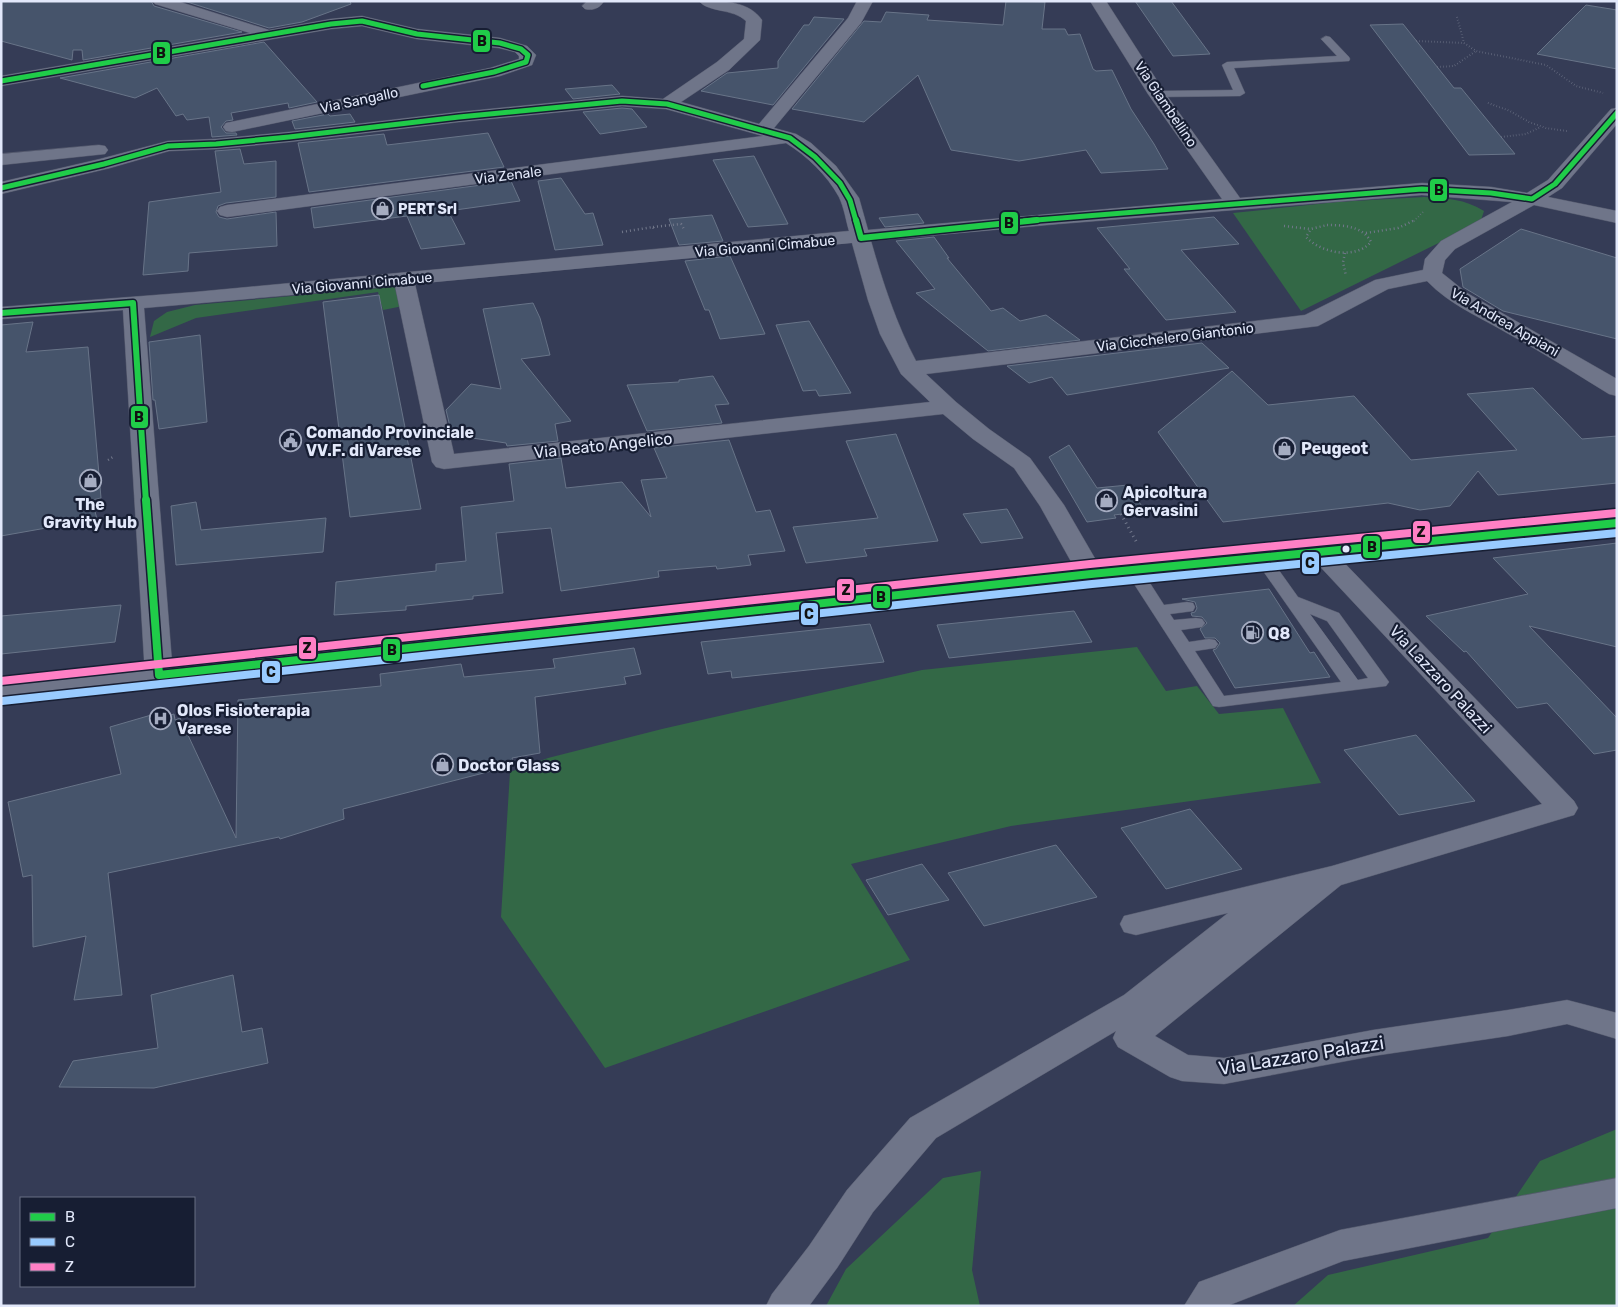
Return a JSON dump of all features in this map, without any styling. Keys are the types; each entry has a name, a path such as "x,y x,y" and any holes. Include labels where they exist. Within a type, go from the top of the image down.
{"street":[{"name":"Via Sangallo","path":"160,1 270,34 362,21 416,34 500,43 522,49 528,55 526,62 494,72 201,134 168,146"},
{"path":"667,104 723,66 752,40 754,20 750,15 744,11 706,1"},
{"path":"763,130 855,20 865,1"},
{"name":"Via Giambellino","path":"1098,1 1157,94 1236,205"},
{"path":"1,81 270,34"},
{"name":"Via Sangallo","path":"1,160 136,146 168,146 253,140 622,101 667,104 790,138 805,147 829,170 849,198 878,300 891,334 909,369 948,407 981,434 1022,463 1052,505 1091,574"},
{"path":"1432,274 1435,259 1448,245 1532,199 1555,184 1617,113"},
{"name":"Via Zenale","path":"226,210 790,138"},
{"path":"1,188 104,164 168,146"},
{"name":"Via Giovanni Cimabue","path":"1,313 133,303 861,238 1058,218 1422,189 1491,193 1532,199 1617,217"},
{"name":"Via Cicchelero Giantonio","path":"909,369 1310,322 1382,284 1432,274"},
{"name":"Via Andrea Appiani","path":"1432,274 1441,285 1461,298 1572,360 1617,389"},
{"name":"Via Beato Angelico","path":"404,279 444,462 948,407"},
{"path":"133,303 138,397 159,675"},
{"path":"1,691 1091,574 1136,558 1262,558 1617,523"},
{"name":"Via Lazzaro Palazzi","path":"1136,924 1334,876 1563,808 1322,553"},
{"name":"Via Lazzaro Palazzi","path":"1334,876 1130,1038 1182,1068 1224,1071 1373,1043 1508,1023 1567,1012 1617,1026"},
{"name":"Via Lazzaro Palazzi","path":"786,1306 824,1257 860,1201 922,1128 1136,1004 1279,890"},
{"path":"1204,1306 1213,1294 1340,1246 1617,1193"}],"lane":[{"path":"1157,94 1240,93 1227,65 1345,59 1326,39"},
{"path":"1136,558 1158,611 1219,702 1380,682 1333,617 1287,602"},
{"path":"1262,558 1305,631 1352,686"},
{"path":"1158,611 1187,607"},
{"path":"1168,626 1196,623"},
{"path":"1183,648 1209,644"}],"path":[{"path":"1457,17 1464,43"},
{"path":"1416,41 1464,43 1476,51 1546,65 1576,86 1610,94"},
{"path":"1437,67 1454,66 1476,51"},
{"path":"1488,103 1510,111 1541,127 1556,128"},
{"path":"1501,137 1526,134 1541,127"},
{"path":"1365,233 1371,242 1369,246 1350,252 1324,249 1309,242 1306,237 1306,233 1311,229 1327,225 1348,227 1365,233 1408,224 1420,219 1425,210 1422,189"},
{"path":"108,460 112,457"},
{"path":"1121,514 1136,558"},
{"path":"174,717 195,711"}],"green space":[{"path":"1424,197 1462,202 1484,211 1481,220 1469,228 1301,311 1233,213 1337,202"},
{"path":"391,287 399,288 403,306 383,310 378,292 196,318 150,337 154,321 167,312 195,305"},
{"path":"1137,647 1166,691 1197,686 1219,714 1283,708 1321,783 1011,826 851,864 910,960 605,1068 501,917 510,772 548,758 662,729 922,670"},
{"path":"1617,1129 1617,1306 1293,1306 1328,1275 1488,1238 1540,1161"},
{"path":"981,1171 972,1270 980,1306 826,1306 846,1269 943,1178"}],"building":[{"path":"1,1 151,1 154,6 242,32 83,60 82,50 73,50 72,60 1,41"},
{"path":"184,1 350,1 351,4 302,22 269,28"},
{"path":"1006,1 1045,2 1042,29 1065,29 1068,35 1080,34 1093,69 1096,71 1112,70 1131,109 1168,169 1101,173 1086,150 1019,161 951,150 918,75 864,122 792,109 864,21 881,22 886,12 929,15 927,20 1003,25"},
{"path":"1135,1 1171,1 1210,54 1173,56"},
{"path":"1586,5 1617,10 1617,69 1537,54"},
{"path":"814,17 844,19 773,105 701,91 727,73 778,68 778,61 804,25 809,25"},
{"path":"1403,24 1454,88 1461,88 1515,154 1469,155 1370,25"},
{"path":"264,42 317,102 289,108 288,103 231,113 233,120 226,121 221,127 226,133 236,133 237,135 212,137 209,117 187,120 183,114 176,116 157,88 135,98 60,78"},
{"path":"612,85 620,94 573,99 565,89"},
{"path":"622,108 632,109 647,127 600,134 583,112"},
{"path":"328,114 330,116 350,114 355,122 295,129 292,121"},
{"path":"488,133 504,167 309,192 298,143 384,134 387,145"},
{"path":"240,149 244,164 276,161 276,197 226,203 218,206 216,212 219,217 227,219 276,212 277,246 189,253 188,271 143,275 149,202 221,192 215,151"},
{"path":"754,156 788,224 748,227 713,160"},
{"path":"561,178 585,214 593,213 603,245 555,250 538,181"},
{"path":"511,181 520,201 448,211 465,244 421,249 407,216 314,228 311,208"},
{"path":"918,214 924,223 885,227 879,218"},
{"path":"712,215 723,241 679,245 669,219"},
{"path":"1214,217 1239,244 1181,250 1236,312 1166,320 1124,269 1130,269 1097,228"},
{"path":"1521,229 1617,258 1617,339 1503,311 1463,287 1460,269"},
{"path":"934,237 949,258 947,258 991,311 1003,308 1020,321 1046,315 1080,340 988,351 916,293 935,289 896,241"},
{"path":"730,256 765,334 720,339 709,310 705,310 685,261"},
{"path":"379,295 421,509 350,517 323,302"},
{"path":"533,303 540,318 550,355 521,359 571,421 555,424 558,441 507,446 506,443 452,435 446,410 471,384 501,389 483,309"},
{"path":"809,321 851,393 819,396 816,390 803,391 776,325"},
{"path":"33,322 26,352 88,347 101,498 92,500 97,519 1,536 1,325"},
{"path":"200,335 207,422 159,429 155,400 153,400 149,342"},
{"path":"1202,343 1229,368 1067,395 1052,377 1029,383 1007,366"},
{"name":"Peugeot","path":"1232,371 1268,405 1354,396 1411,460 1517,450 1467,394 1533,388 1582,439 1617,436 1617,483 1498,495 1478,471 1450,506 1420,510 1388,503 1223,522 1158,432"},
{"path":"713,376 729,404 715,405 722,423 647,431 627,385 679,382 679,380"},
{"path":"896,434 938,541 864,549 867,556 806,563 793,527 878,518 846,441"},
{"path":"729,440 756,512 770,510 785,551 748,555 751,565 717,569 716,566 658,571 659,577 561,591 551,528 496,533 503,593 473,596 473,599 406,606 406,610 334,615 336,582 436,571 436,564 466,561 461,507 514,501 509,464 561,458 566,488 622,482 651,517 641,480 667,478 654,448"},
{"name":"Apicoltura Gervasini","path":"1069,445 1097,488 1128,485 1145,511 1114,515 1116,518 1087,522 1049,457"},
{"path":"196,502 201,530 326,518 323,552 176,565 171,506"},
{"path":"1007,509 1023,538 981,543 963,514"},
{"path":"1617,543 1617,647 1529,626 1617,718 1617,750 1594,754 1547,703 1517,708 1466,651 1464,652 1426,616 1528,594 1493,558"},
{"path":"1269,589 1310,653 1314,652 1330,677 1235,688 1213,650 1220,643 1215,638 1205,638 1200,629 1207,623 1202,617 1192,616 1191,613 1195,612 1197,608 1195,602 1182,599"},
{"path":"121,605 115,642 1,654 1,616"},
{"path":"1074,611 1092,642 949,658 937,625"},
{"path":"870,624 884,662 732,678 731,671 708,674 701,642"},
{"path":"634,648 641,674 624,677 626,684 535,697 540,753 512,758 515,765 343,809 344,819 280,839 279,837 108,873 122,995 74,1000 86,936 33,947 32,875 23,877 8,802 121,774 110,727 165,711 167,716 174,714 175,720 180,718 236,838 238,700 381,686 380,674 461,664 464,677 555,668 553,659"},
{"path":"1416,735 1475,801 1399,815 1344,750"},
{"path":"1190,809 1242,869 1166,889 1121,828"},
{"path":"1056,845 1097,897 984,926 948,873"},
{"path":"922,864 949,900 888,915 866,880"},
{"path":"233,975 242,1032 262,1028 268,1063 154,1088 59,1087 73,1061 158,1048 151,995"}],"transit line":[{"name":"B","path":"1,81 331,24 362,21 417,34 500,43 521,49 528,55 526,62 494,72 423,86"},
{"name":"B","path":"1,188 104,164 168,146 216,144 289,137 459,117 622,101 667,104 790,138 815,157 840,183 850,200 861,238 1058,218 1422,189 1491,193 1532,199 1555,184 1617,113"},
{"name":"B","path":"1,313 133,303 138,397 159,675 1091,574 1617,523"},
{"name":"Z","path":"1,681 1090,564 1616,513"},
{"name":"C","path":"2,701 1092,584 1617,533"}],"place":[{"name":"PERT Srl","path":"382,209"},
{"name":"Comando Provinciale VV.F. di Varese","path":"290,441"},
{"name":"Peugeot","path":"1285,448"},
{"name":"The Gravity Hub","path":"90,480"},
{"name":"Apicoltura Gervasini","path":"1107,501"},
{"name":"Q8","path":"1252,633"},
{"name":"Olos Fisioterapia Varese","path":"161,719"},
{"name":"Doctor Glass","path":"442,765"}]}
